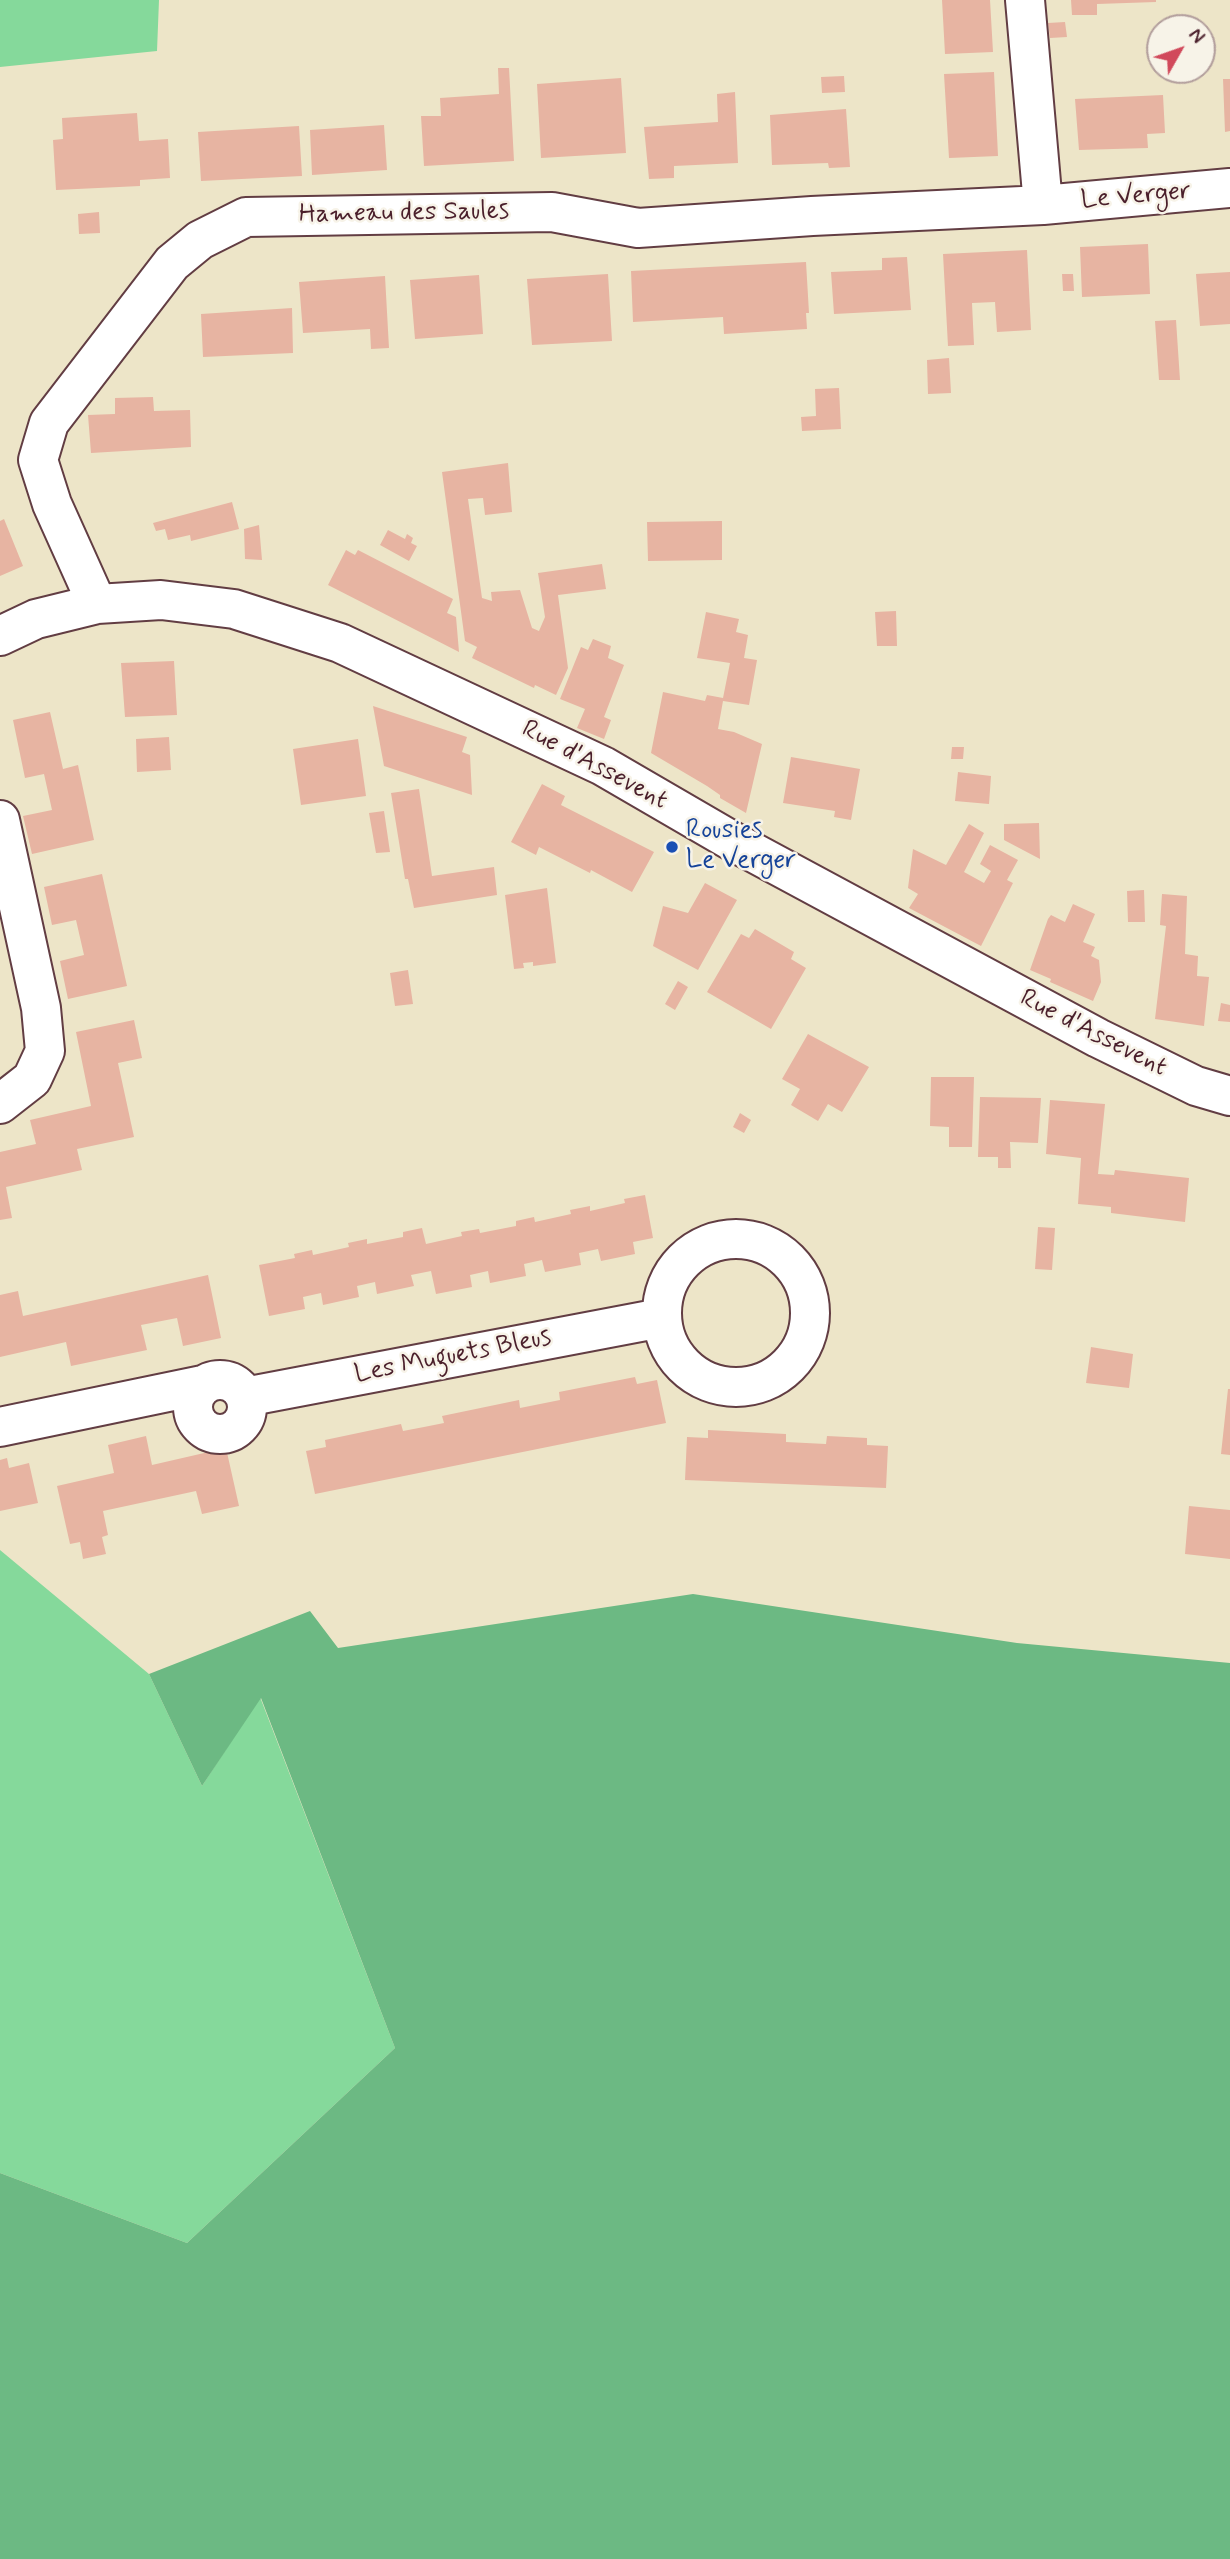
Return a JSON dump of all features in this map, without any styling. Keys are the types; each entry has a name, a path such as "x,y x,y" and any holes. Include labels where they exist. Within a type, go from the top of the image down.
{"street":[{"path":"1025,0 1043,205"},
{"name":"Le Verger","path":"1043,205 1230,188"},
{"name":"Hameau des Saules","path":"97,604 52,504 38,460 48,423 172,262 200,240 246,216 552,212 638,228 812,216 1043,205"},
{"name":"Rue d'Assevent","path":"0,636 36,619 97,604 161,600 234,609 340,643 603,766 732,841 1098,1038 1196,1086 1230,1096"},
{"path":"0,820 41,1008 46,1051 32,1079 0,1104"},
{"name":"Les Muguets Bleus","path":"0,1427 223,1379 243,1389 245,1397 661,1318"}],"green space":[{"path":"0,0 159,0 157,51 0,67"},
{"path":"0,1550 149,1674 202,1786 260,1697 395,2048 187,2243 0,2173"},
{"path":"693,1594 1017,1643 1230,1663 1230,2559 0,2559 0,2173 187,2243 395,2048 261,1698 202,1786 149,1674 310,1611 338,1648"}],"building":[{"path":"942,0 990,0 993,52 945,54"},
{"path":"1071,0 1156,2 1097,4 1097,15 1072,15"},
{"path":"1065,22 1067,37 1050,38 1048,23"},
{"path":"498,68 509,68 514,161 424,166 421,116 441,116 440,98 499,94"},
{"path":"994,72 998,156 949,158 944,74"},
{"path":"844,76 845,92 822,93 821,77"},
{"path":"621,78 626,153 541,158 537,84"},
{"path":"1223,79 1230,79 1230,131 1225,132"},
{"path":"735,92 738,163 674,166 674,178 649,179 644,127 718,122 717,94"},
{"path":"1163,95 1165,133 1147,134 1148,148 1079,150 1075,99"},
{"path":"846,109 850,167 829,168 828,163 772,165 770,115"},
{"path":"137,113 139,141 168,139 170,178 140,180 140,186 56,190 53,140 63,139 62,118"},
{"path":"384,125 387,170 312,175 310,130"},
{"path":"299,126 302,176 201,181 198,132"},
{"path":"99,212 100,233 79,234 78,214"},
{"path":"1148,244 1150,294 1082,297 1080,247"},
{"path":"1027,250 1031,330 997,332 995,302 972,303 974,345 948,346 943,254"},
{"path":"907,257 911,310 834,314 831,272 882,270 882,258"},
{"path":"806,262 809,313 806,313 807,329 724,334 723,317 633,322 631,271"},
{"path":"1230,272 1230,324 1200,326 1196,274"},
{"path":"608,274 612,341 532,345 527,279"},
{"path":"1062,274 1073,274 1074,291 1063,291"},
{"path":"479,275 483,334 415,339 410,280"},
{"path":"385,276 389,348 371,349 370,329 303,333 299,282"},
{"path":"292,308 293,353 203,357 201,314"},
{"path":"1176,320 1180,380 1159,380 1155,321"},
{"path":"949,358 951,393 928,394 927,360"},
{"path":"839,388 841,429 802,431 801,417 816,416 815,389"},
{"path":"153,397 154,411 190,410 191,447 91,453 88,415 115,414 115,398"},
{"path":"508,463 512,512 485,515 483,498 468,499 482,598 492,601 491,592 520,590 532,628 539,631 545,617 538,573 602,564 606,589 558,595 568,668 556,695 535,685 534,688 472,658 477,647 465,641 442,472"},
{"path":"232,502 239,529 191,541 190,535 168,540 165,529 156,531 153,523"},
{"path":"4,519 23,566 0,576 0,521"},
{"path":"722,521 722,560 648,561 647,522"},
{"path":"259,525 262,560 245,559 244,529"},
{"path":"388,530 405,539 407,534 413,538 411,543 417,546 409,561 380,545"},
{"path":"346,550 355,555 358,550 453,599 447,613 456,617 459,652 328,585"},
{"path":"896,611 897,646 877,646 875,612"},
{"path":"706,612 739,619 736,632 748,635 744,658 757,660 749,705 723,701 718,729 734,732 762,744 746,813 651,753 663,692 705,701 707,695 723,698 730,663 697,658"},
{"path":"593,639 611,646 608,658 624,665 604,717 611,720 604,739 577,728 585,709 560,699 581,647 588,650"},
{"path":"174,661 177,715 125,717 121,663"},
{"path":"373,706 467,737 462,752 470,755 472,795 384,766"},
{"path":"50,712 63,769 78,765 94,840 32,854 23,816 52,810 44,774 25,778 13,720"},
{"path":"169,737 171,770 137,772 136,739"},
{"path":"358,739 366,796 301,805 293,749"},
{"path":"952,747 964,747 963,759 951,759"},
{"path":"791,757 860,769 851,820 834,817 835,811 783,803"},
{"path":"958,772 991,776 989,804 955,801"},
{"path":"542,784 565,796 561,805 654,852 632,892 539,847 536,855 511,842"},
{"path":"419,789 432,876 494,867 497,895 414,908 408,879 405,879 391,793"},
{"path":"384,811 390,852 376,853 369,813"},
{"path":"1039,823 1040,859 1004,840 1004,824"},
{"path":"969,824 984,833 964,872 984,883 991,871 980,864 990,845 1018,860 1007,880 1013,883 981,946 909,908 918,894 908,888 913,849 946,865"},
{"path":"102,874 127,986 68,999 60,961 84,955 76,920 52,925 44,887"},
{"path":"705,883 737,900 698,970 653,946 663,906 688,913"},
{"path":"547,888 556,963 533,966 533,962 523,963 524,968 514,969 505,895"},
{"path":"1144,890 1145,922 1128,922 1127,891"},
{"path":"1162,894 1187,896 1185,954 1198,956 1197,976 1209,977 1204,1026 1155,1019 1166,926 1160,925"},
{"path":"1073,904 1095,914 1083,942 1095,947 1091,956 1099,960 1101,982 1093,1001 1030,970 1048,919 1051,915 1065,922"},
{"path":"755,929 794,952 791,959 806,968 771,1029 707,992 741,934 749,938"},
{"path":"408,970 413,1004 395,1006 390,973"},
{"path":"678,981 688,987 675,1010 665,1004"},
{"path":"1221,1003 1230,1005 1230,1022 1218,1021"},
{"path":"134,1020 142,1058 118,1063 134,1137 77,1149 82,1170 6,1187 12,1218 0,1220 0,1152 36,1144 30,1120 91,1106 76,1032"},
{"path":"808,1034 869,1067 842,1112 828,1104 818,1121 791,1105 800,1089 782,1079"},
{"path":"931,1077 974,1077 972,1147 949,1147 949,1127 930,1126"},
{"path":"980,1097 1041,1098 1038,1143 1010,1142 1011,1168 998,1168 998,1157 978,1157"},
{"path":"1050,1100 1105,1104 1098,1174 1114,1175 1115,1170 1189,1178 1185,1222 1111,1213 1111,1207 1078,1204 1081,1158 1046,1154"},
{"path":"740,1113 751,1120 744,1133 733,1127"},
{"path":"645,1195 653,1238 633,1242 635,1254 601,1261 598,1249 579,1253 581,1265 545,1272 542,1260 524,1264 526,1276 490,1283 488,1271 470,1275 472,1287 436,1294 431,1271 411,1275 414,1286 377,1294 375,1282 357,1286 359,1297 323,1305 321,1293 303,1297 305,1309 269,1316 259,1265 295,1258 294,1254 312,1250 313,1255 349,1247 348,1243 367,1239 367,1244 403,1237 403,1232 422,1228 426,1244 462,1236 461,1232 479,1229 480,1233 516,1226 516,1221 534,1217 535,1222 571,1214 570,1210 590,1206 590,1211"},
{"path":"1038,1227 1055,1228 1052,1270 1035,1269"},
{"path":"208,1275 221,1338 183,1346 177,1318 141,1325 147,1350 71,1366 66,1342 0,1357 0,1295 18,1291 23,1316"},
{"path":"1091,1347 1133,1354 1129,1388 1086,1383"},
{"path":"635,1377 637,1384 657,1380 666,1423 315,1494 306,1451 326,1447 325,1440 401,1424 403,1431 444,1423 442,1416 519,1400 520,1408 560,1400 559,1392"},
{"path":"1230,1389 1230,1455 1221,1454"},
{"path":"708,1430 786,1434 786,1442 826,1444 827,1436 867,1438 867,1445 888,1446 886,1488 685,1480 687,1437 708,1438"},
{"path":"146,1436 152,1465 226,1448 239,1506 202,1514 196,1491 103,1511 108,1535 102,1537 106,1554 83,1559 80,1542 70,1544 57,1486 114,1473 108,1445"},
{"path":"7,1458 9,1468 29,1463 38,1503 0,1511 0,1460"},
{"path":"1189,1506 1230,1510 1230,1559 1185,1554"}],"place":[{"name":"Rousies Le Verger","path":"672,847"}]}
